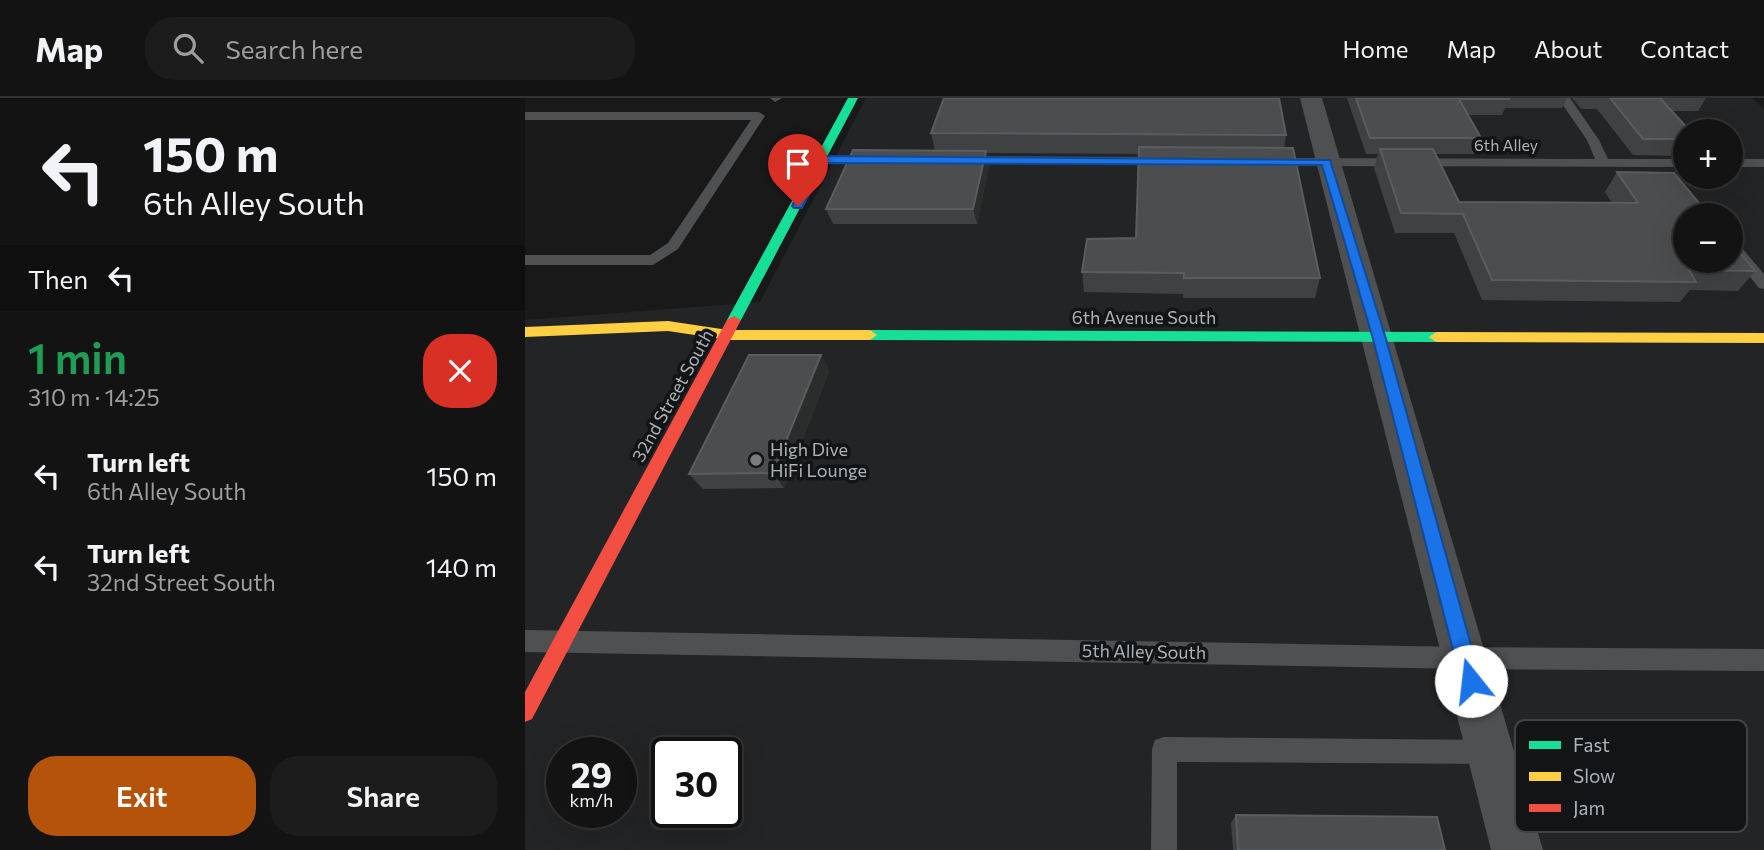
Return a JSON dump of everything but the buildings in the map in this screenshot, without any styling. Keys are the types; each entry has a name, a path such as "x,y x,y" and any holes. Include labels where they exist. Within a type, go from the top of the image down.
{"main road":[{"name":"32nd Street South","path":"525,712 823,159 853,98"},
{"name":"6th Avenue South","path":"525,332 668,326 728,335 1379,339 1764,338"}],"street":[{"path":"1311,98 1517,850"}],"lane":[{"path":"1565,98 1593,140 1603,163"},
{"path":"525,116 759,116 673,246 653,260 525,260"},
{"path":"823,159 891,160"},
{"path":"945,160 1177,161"},
{"name":"6th Alley","path":"1259,162 1673,163"},
{"path":"1661,163 1673,175"},
{"path":"1743,163 1764,163"},
{"path":"1743,259 1764,284"},
{"name":"5th Alley South","path":"525,641 1464,658 1764,660"},
{"path":"1164,850 1164,748 1491,752"}],"shaded area":[{"path":"866,98 1752,98 1764,109 1764,850 525,850 525,320 760,302"}],"traffic: fast":[{"path":"734,320 853,98"},
{"path":"870,335 1436,337"}],"traffic: slow":[{"path":"525,332 668,326 728,335 870,335"},
{"path":"1436,337 1764,338"}],"traffic: jam":[{"path":"525,712 734,320"}],"place":[{"name":"High Dive HiFi Lounge","path":"756,460"}],"route":[{"path":"798,206 823,159 1327,162 1379,339 1471,681"}]}
